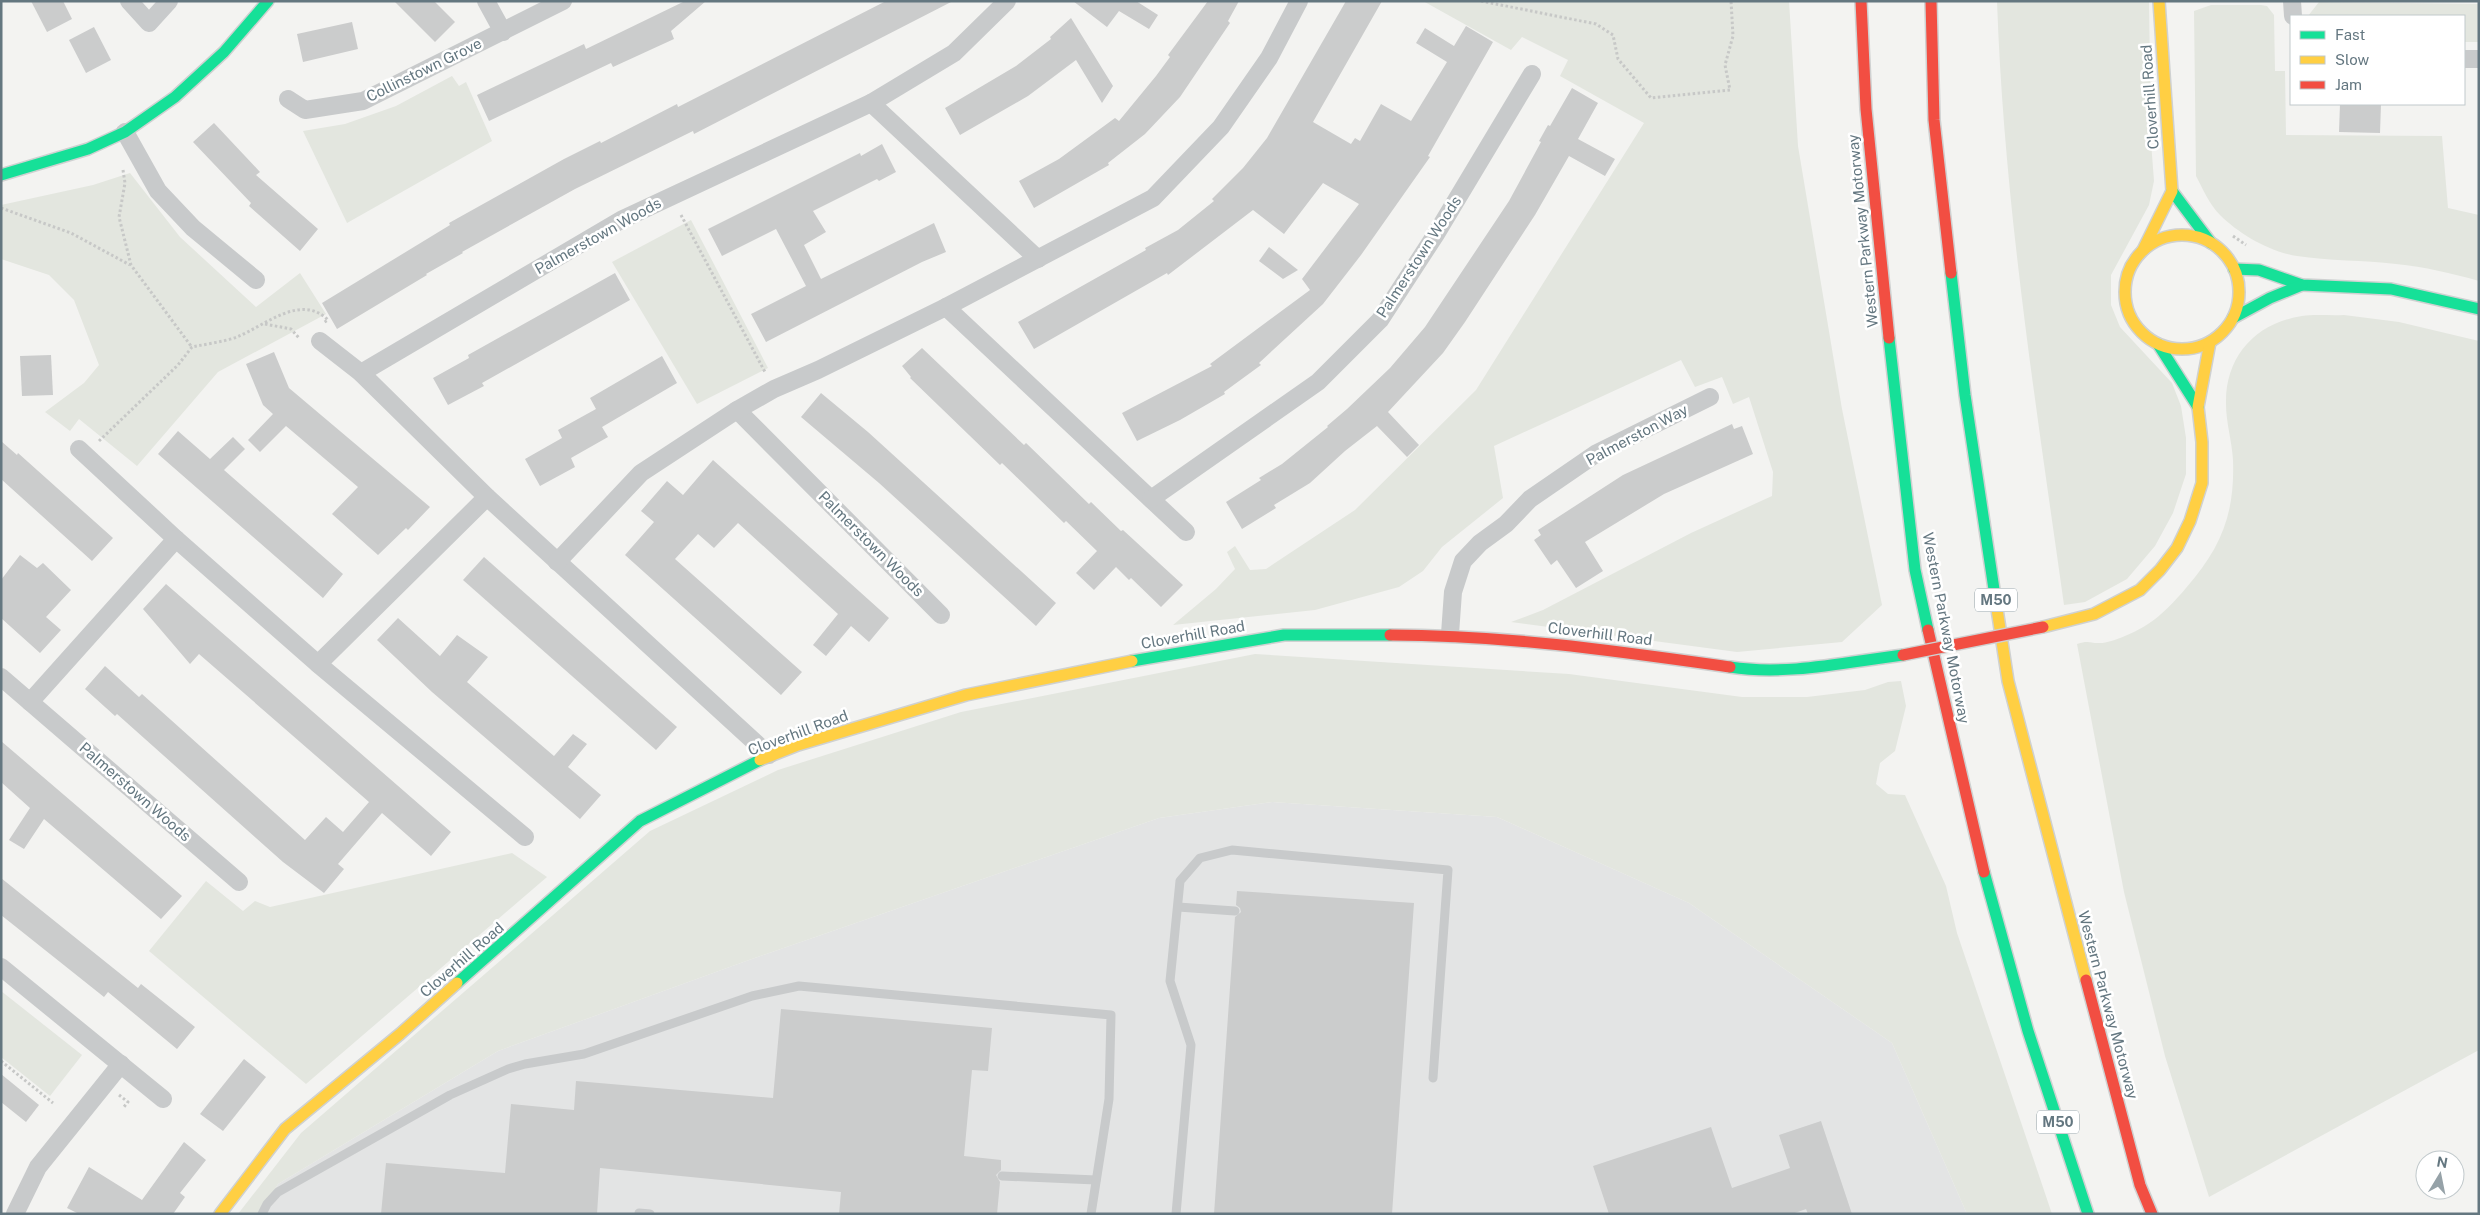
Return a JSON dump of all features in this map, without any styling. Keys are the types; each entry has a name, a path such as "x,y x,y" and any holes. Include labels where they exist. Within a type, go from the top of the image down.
{"main road":[{"path":"1,175 88,150 125,132 175,97 224,52 268,1"},
{"name":"Western Parkway Motorway","path":"1861,1 1866,109 1892,368 1915,570 1973,830 2028,1030 2088,1214"},
{"name":"Western Parkway Motorway","path":"1931,1 1934,120 1963,376 2008,681 2140,1185 2152,1214"},
{"name":"Cloverhill Road","path":"2144,250 2172,191 2159,1"},
{"path":"2172,191 2212,243 2225,254 2234,269 2239,285 2239,302 2233,318 2224,332 2210,342 2194,348 2176,349 2158,344 2142,334 2131,319 2125,301 2126,282 2132,265 2144,250 2159,240 2178,235 2195,236 2212,243"},
{"path":"2234,269 2259,270 2302,285 2391,289 2479,309"},
{"path":"2233,318 2270,298 2302,285"},
{"path":"2198,407 2210,342"},
{"path":"2158,344 2198,407"},
{"name":"Cloverhill Road","path":"220,1214 285,1129 400,1034 640,822 769,756 966,695 1128,662 1284,635 1450,634 1592,647 1749,670 1784,670 1903,656 2043,627 2094,614 2140,590 2160,570 2177,548 2190,521 2202,483 2202,442 2198,407"}],"street":[{"path":"129,1 149,23 169,1"},
{"path":"486,1 503,32"},
{"name":"Collinstown Grove","path":"288,99 306,110 363,101 564,1"},
{"name":"Palmerstown Woods","path":"361,373 621,220 870,103 954,53 1007,1"},
{"path":"557,562 641,474 737,410 774,388 818,370 946,308 1152,198 1221,127 1269,58 1299,1"},
{"path":"2292,1 2292,15"},
{"path":"2465,59 2479,59"},
{"name":"Palmerstown Woods","path":"1151,498 1318,382 1380,320 1436,234 1532,74"},
{"path":"870,103 1038,259"},
{"path":"125,132 158,191 193,228 256,280"},
{"path":"946,308 1186,532"},
{"path":"313,336 361,373 487,497 769,756"},
{"name":"Palmerston Way","path":"1450,634 1453,592 1463,561 1480,543 1506,524 1530,499 1597,453 1710,398"},
{"name":"Palmerstown Woods","path":"737,410 941,615"},
{"path":"79,449 176,539 318,664 525,837"},
{"path":"318,664 487,497"},
{"path":"30,702 176,539"},
{"name":"Palmerstown Woods","path":"1,677 240,882"},
{"path":"1,967 163,1099"},
{"path":"15,1214 38,1167 121,1064"}],"lane":[{"path":"1176,1214 1191,1045 1170,981 1180,881 1200,858 1232,850 1448,870 1433,1078"},
{"path":"1178,908 1235,910"},
{"path":"262,1214 267,1204 278,1192 450,1095 485,1079 526,1064 584,1054 616,1045 752,996 800,986 1110,1015 1109,1099 1091,1214"},
{"path":"1002,1176 1096,1180"},
{"path":"639,1213 650,1214"}],"path":[{"path":"1481,1 1596,24 1613,35 1618,59 1651,98 1730,90 1726,65 1733,36 1732,1"},
{"path":"122,170 125,182 119,217 131,265 192,347"},
{"path":"1,208 71,233 131,265"},
{"path":"681,215 765,373 772,369"},
{"path":"2231,234 2248,246"},
{"path":"98,441 178,365 192,347 235,337 265,324 282,314 305,308 319,310 328,320 313,336 299,338"},
{"path":"265,324 290,329 299,338"},
{"path":"299,338 313,336"},
{"path":"1,1061 52,1103"},
{"path":"116,1093 128,1102 123,1108"}],"shaded area":[{"path":"1423,1 1789,1 1798,146 1842,409 1882,605 1842,642 1737,652 1511,622 1543,610 1691,533 1772,496 1773,472 1749,397 1733,404 1722,377 1695,387 1681,360 1494,446 1503,498 1442,547 1423,571 1399,587 1315,610 1173,625 1216,589 1235,569 1227,552 1235,546 1250,570 1266,569 1355,510 1476,390 1644,123 1560,76 1568,60 1522,37 1511,50"},
{"path":"1997,1 2149,1 2151,142 2154,181 2149,205 2111,275 2111,305 2120,327 2172,383 2181,406 2186,438 2186,474 2173,513 2155,546 2127,579 2085,602 2064,605 2032,380 2014,229 2006,153"},
{"path":"2319,2 2479,4 2479,42 2465,42 2465,15 2309,15"},
{"path":"2211,5 2261,5 2267,6 2274,15 2275,71 2285,71 2286,135 2442,136 2448,208 2479,215 2479,281 2407,265 2321,259 2287,254 2276,251 2236,229 2216,211 2196,176 2194,11"},
{"path":"452,76 459,86 466,82 492,141 347,223 303,131 345,124 396,106"},
{"path":"130,173 180,237 256,307 300,273 326,314 218,372 137,466 79,419 70,431 45,412 84,383 99,365 74,300 49,275 1,259 1,205 93,185"},
{"path":"691,220 768,368 697,404 612,262"},
{"path":"2307,315 2344,315 2399,322 2479,341 2479,1050 2209,1197 2165,1056 2124,892 2077,644 2086,642 2104,643 2117,639 2143,627 2153,620 2168,608 2186,588 2217,544 2228,514 2233,479 2233,460 2226,411 2227,387 2237,357 2246,345 2257,334 2285,320"},
{"path":"1255,654 1569,674 1742,697 1807,697 1865,690 1888,682 1901,681 1906,706 1895,751 1880,763 1876,784 1888,794 1905,795 1946,886 1957,933 2052,1214 1967,1214 1892,1043 1689,903 1497,817 1272,802 1159,818 749,960 498,1051 278,1184 260,1214 238,1214 301,1133 650,831 778,770 961,712"},
{"path":"1272,802 1497,817 1689,903 1892,1043 1967,1214 260,1214 278,1184 498,1051 749,960 1159,818"},
{"path":"512,853 547,877 306,1084 149,951 206,881 243,911 255,901 270,907"},
{"path":"1,991 82,1055 50,1096 1,1057"}],"building":[{"path":"31,1 63,1 72,19 47,32"},
{"path":"394,1 434,1 455,22 435,42"},
{"path":"685,1 706,1 671,31 674,39 613,67 611,63 489,121 477,95 584,44 586,49"},
{"path":"886,1 953,1 694,134 693,131 575,189 462,252 337,329 322,303 450,225 449,223 564,159 600,141 601,143 677,104 678,107"},
{"path":"1073,1 1136,1 1158,15 1149,29 1119,11 1107,27"},
{"path":"1208,1 1239,1 1228,21 1230,23 1180,97 1145,134 1108,163 1109,165 1034,208 1019,181 1059,159 1115,118 1119,121 1156,76 1170,57 1168,55"},
{"path":"1346,1 1382,1 1313,122 1351,144 1355,138 1360,141 1381,104 1411,121 1447,62 1416,43 1425,28 1454,46 1466,26 1493,42 1428,156 1430,157 1361,255 1323,304 1259,363 1261,365 1224,392 1225,394 1180,420 1137,441 1122,413 1212,366 1210,364 1310,290 1302,279 1359,204 1323,183 1284,234 1253,210 1168,275 1167,273 1034,349 1018,322 1146,250 1145,248 1178,230 1214,201 1212,199 1243,168 1267,138"},
{"path":"1071,18 1113,86 1102,103 1076,60 1028,96 960,135 945,108 1016,66 1051,39 1050,37"},
{"path":"352,22 358,49 303,62 297,34"},
{"path":"94,27 111,60 86,73 69,40"},
{"path":"1572,88 1598,103 1578,139 1615,159 1605,176 1569,156 1535,215 1465,322 1443,353 1388,412 1419,445 1407,457 1377,426 1345,451 1310,483 1274,505 1276,508 1242,529 1226,502 1261,480 1259,478 1282,464 1328,427 1390,368 1425,327 1509,201 1541,142 1539,141"},
{"path":"2340,105 2381,105 2380,133 2339,132"},
{"path":"214,123 260,172 256,175 318,229 300,251 249,206 251,203 193,142"},
{"path":"882,144 896,172 879,181 877,179 813,211 826,232 804,245 821,279 934,223 946,252 922,262 766,342 751,314 806,286 776,229 722,256 708,229 860,153 861,156"},
{"path":"1269,247 1298,270 1283,279 1259,261"},
{"path":"615,273 630,300 482,383 484,386 448,405 433,378 469,358 468,355"},
{"path":"922,348 1024,445 1026,443 1089,504 1091,502 1183,585 1161,607 1131,578 1129,580 1116,567 1094,590 1076,573 1097,551 1066,521 1064,523 1002,463 1000,465 910,378 902,366"},
{"path":"274,352 289,388 430,507 408,530 406,528 378,555 332,514 358,487 286,426 260,452 248,440 273,414 263,405 246,364"},
{"path":"51,355 53,395 22,396 20,356"},
{"path":"662,356 677,383 602,427 608,437 571,458 575,467 540,486 525,459 562,438 558,430 596,409 590,398"},
{"path":"821,393 868,432 1056,603 1036,626 879,483 801,417"},
{"path":"1732,424 1734,429 1742,426 1753,454 1664,494 1585,542 1603,571 1576,588 1557,560 1551,565 1534,540 1541,535 1538,530 1623,475"},
{"path":"178,431 210,459 233,437 245,449 224,470 343,574 323,598 158,454"},
{"path":"1,441 17,455 18,453 113,538 92,561 1,479"},
{"path":"713,460 889,618 869,642 851,626 826,656 813,645 838,614 738,523 714,548 698,534 675,559 802,672 781,695 625,555 654,522 641,511 667,481 683,495"},
{"path":"20,555 37,568 43,563 71,590 46,617 61,630 40,653 1,618 1,580"},
{"path":"484,557 677,727 656,750 463,580"},
{"path":"166,584 451,832 431,856 382,813 338,864 344,869 324,893 283,862 117,714 115,716 85,689 105,666 139,697 142,694 305,840 326,817 343,832 369,802 199,654 190,664 143,609"},
{"path":"398,618 440,656 457,635 488,657 467,682 554,756 573,734 587,744 568,767 601,795 580,819 432,692 377,640"},
{"path":"1,741 182,896 161,919 44,819 24,849 9,840 30,808 1,782"},
{"path":"1,878 138,988 141,984 195,1027 177,1049 108,992 104,997 1,915"},
{"path":"1237,891 1414,903 1392,1214 1214,1214 1235,917 1241,912 1240,908 1236,905"},
{"path":"781,1009 992,1028 988,1071 972,1070 964,1156 1001,1160 1001,1170 996,1175 1000,1182 997,1214 839,1214 841,1192 600,1168 597,1214 381,1214 386,1163 505,1173 511,1104 574,1110 576,1081 773,1098"},
{"path":"244,1059 266,1077 223,1131 200,1114"},
{"path":"1,1074 39,1105 26,1122 1,1102"},
{"path":"1821,1121 1852,1214 1808,1214 1806,1209 1792,1214 1609,1214 1593,1166 1711,1127 1732,1188 1790,1168 1779,1135"},
{"path":"184,1142 206,1160 180,1193 185,1197 173,1214 79,1214 67,1208 89,1167 142,1200"}],"traffic: fast":[{"path":"1,175 88,149 125,132 175,97 224,52 268,1"},
{"path":"2172,191 2211,243"},
{"path":"2234,269 2259,270 2302,285 2391,289 2479,309"},
{"path":"1951,273 1965,395 1995,596"},
{"path":"2233,318 2270,298 2302,285"},
{"path":"1889,338 1915,570 1928,630"},
{"path":"2158,344 2198,407"},
{"path":"1132,661 1284,635 1390,635"},
{"path":"1730,667 1773,670 1795,669 1903,655"},
{"path":"457,983 640,821 760,760"},
{"path":"1984,872 2028,1031 2088,1214"}],"traffic: slow":[{"path":"2143,250 2172,191 2159,1"},
{"path":"2182,235 2204,239 2222,252 2235,270 2239,292 2235,314 2222,332 2204,345 2182,349 2160,345 2142,332 2129,314 2125,292 2129,270 2142,252 2160,239 2182,235"},
{"path":"2043,627 2094,614 2140,590 2160,570 2177,548 2190,521 2202,483 2202,442 2198,407 2210,342"},
{"path":"1995,596 2008,681 2086,980"},
{"path":"760,760 798,745 966,695 1132,661"},
{"path":"220,1214 285,1129 400,1034 457,983"}],"traffic: jam":[{"path":"1861,1 1866,109 1889,338"},
{"path":"1931,1 1934,120 1951,273"},
{"path":"1903,655 2043,627"},
{"path":"1928,630 1984,872"},
{"path":"1390,635 1518,641 1730,667"},
{"path":"2086,980 2140,1185 2152,1214"}]}
